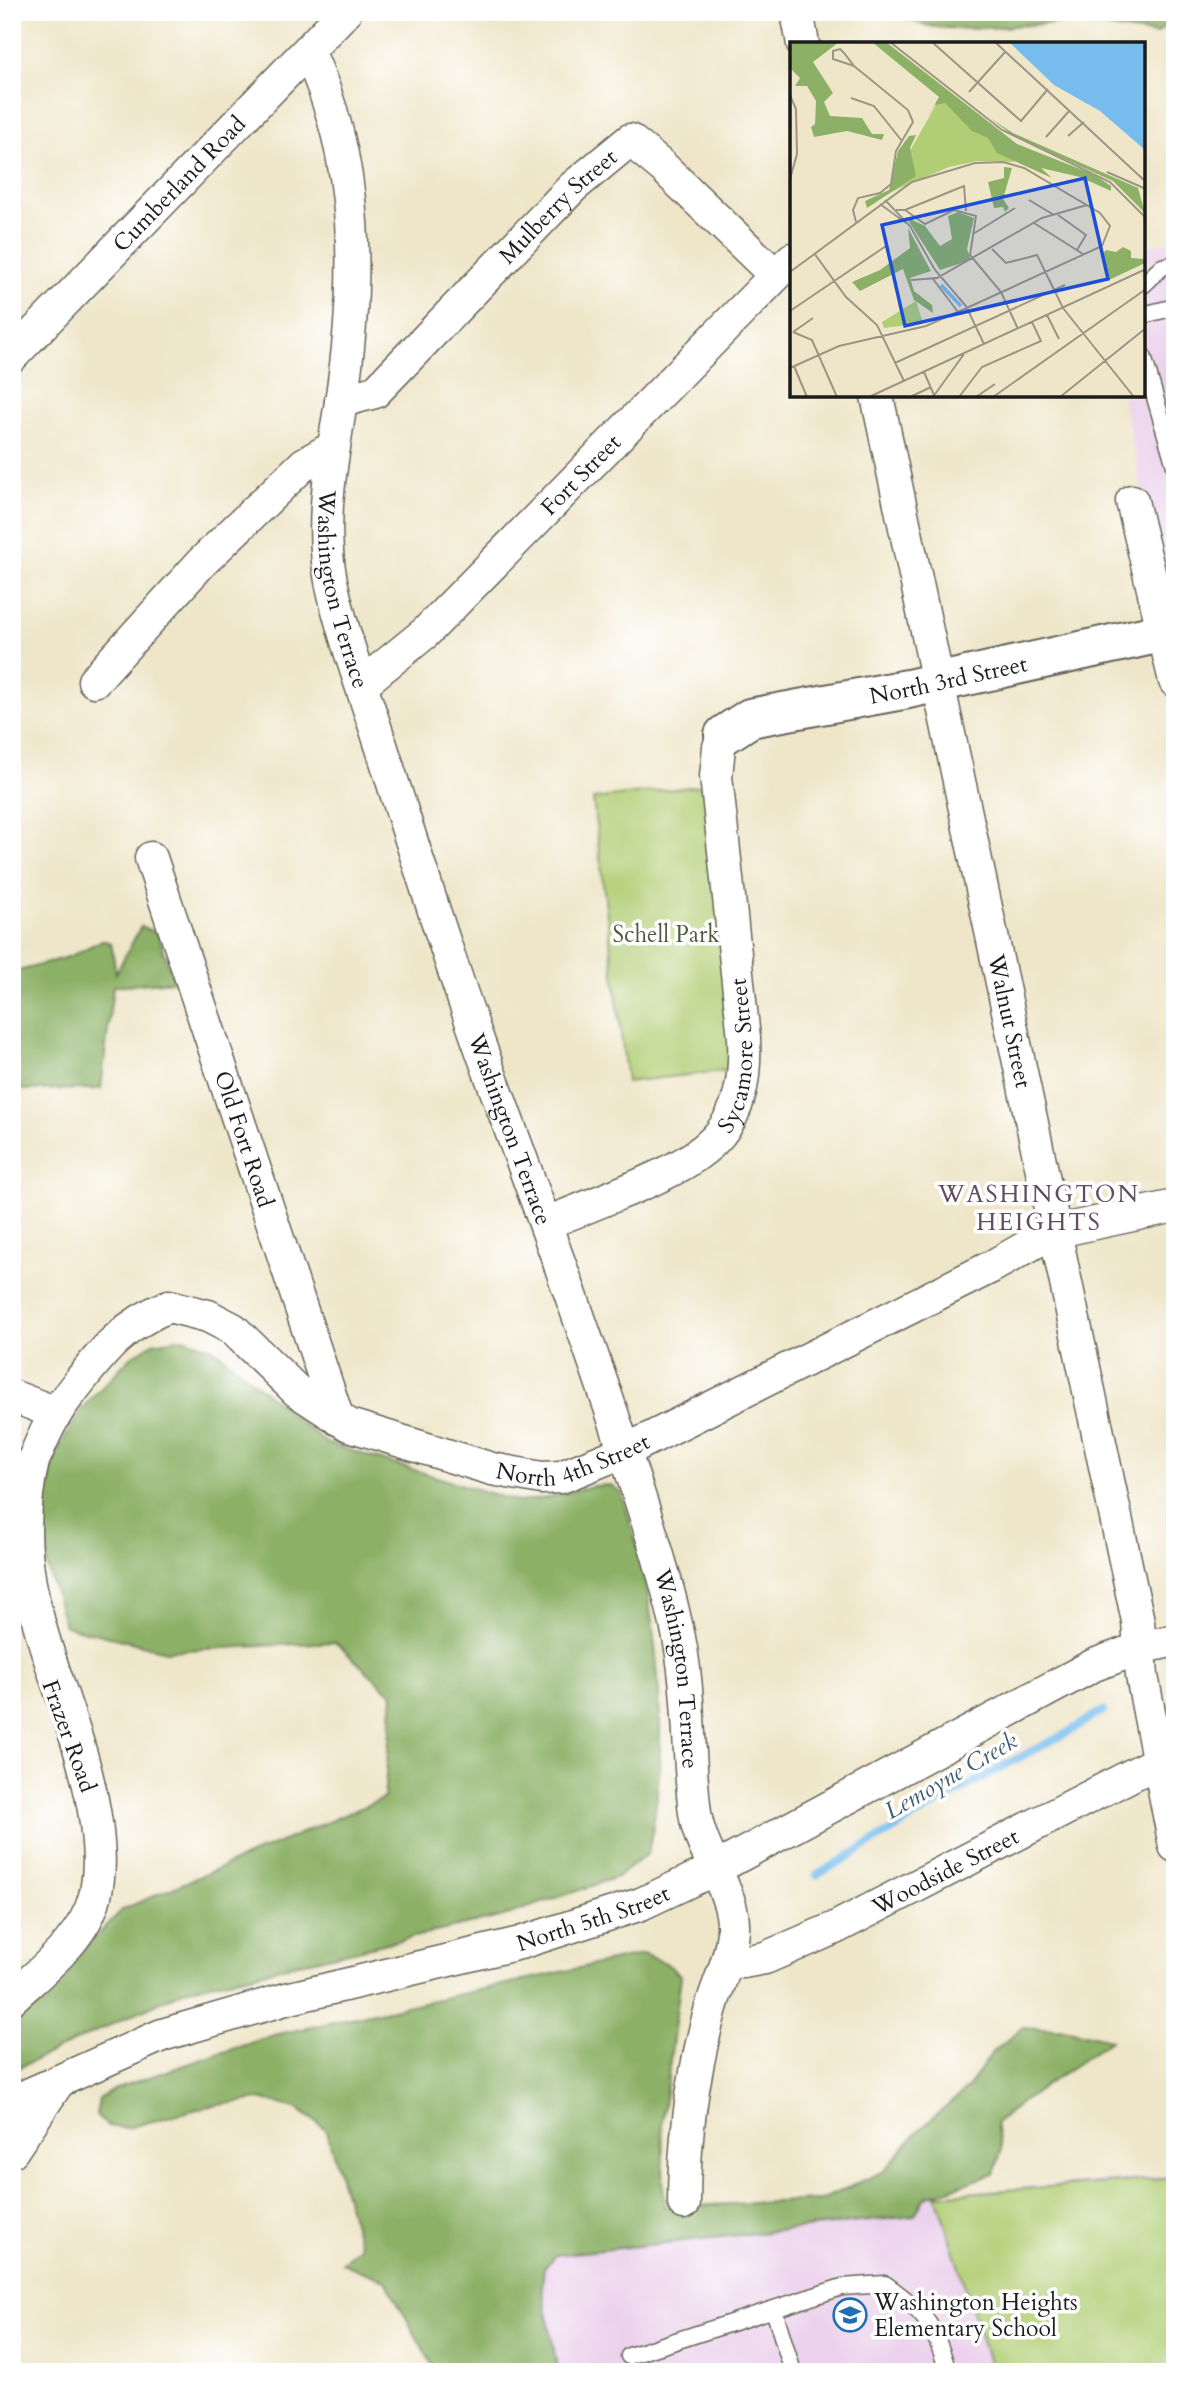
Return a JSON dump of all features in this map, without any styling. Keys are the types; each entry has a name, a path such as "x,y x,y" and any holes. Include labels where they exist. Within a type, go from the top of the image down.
{"street":[{"name":"Cumberland Road","path":"12,356 345,12"},
{"path":"797,12 803,42"},
{"name":"Washington Terrace","path":"308,51 333,112 351,201 354,248 352,329 328,495 331,579 436,916 494,1086 546,1223 662,1564 678,1631 687,1696 695,1815 702,1845 726,1891 732,1912 734,1928 728,1958 707,2020 687,2112 684,2203"},
{"name":"Mulberry Street","path":"341,401 375,392 573,187 630,140 783,267"},
{"name":"Fort Street","path":"362,684 425,633 783,267"},
{"name":"Walnut Street","path":"877,397 1138,1621 1140,1648"},
{"path":"94,681 212,553 304,464 334,447"},
{"path":"1132,501 1170,631 1175,681"},
{"name":"North 3rd Street","path":"724,735 750,718 1170,631"},
{"name":"Sycamore Street","path":"546,1223 681,1167 705,1151 726,1128 739,1102 746,1072 744,1038 716,776 719,747 724,735"},
{"name":"Old Fort Road","path":"151,858 338,1419"},
{"name":"North 4th Street","path":"56,1413 104,1349 127,1328 169,1306 179,1306 233,1329 296,1391 338,1419 492,1469 542,1478 561,1477 587,1469 625,1451 990,1268 1053,1232 1175,1206"},
{"path":"12,1396 56,1413"},
{"name":"Frazer Road","path":"12,1998 80,1928 94,1900 99,1878 100,1850 92,1797 82,1760 39,1653 20,1591 15,1563 19,1509 28,1475 56,1413"},
{"name":"North 5th Street","path":"12,2102 162,2035 286,1999 520,1943 641,1904 713,1870 1094,1665 1140,1648 1175,1640"},
{"path":"1140,1648 1157,1762 1175,1846"},
{"name":"Woodside Street","path":"728,1958 743,1962 765,1958 835,1928 1157,1762"},
{"path":"12,2151 60,2079"}],"lane":[{"path":"1145,283 1162,267 1175,264"},
{"path":"1145,314 1175,307"},
{"path":"1145,363 1175,465"},
{"path":"628,2356 842,2287 885,2284 920,2309 940,2344 948,2372"},
{"path":"774,2310 793,2372"}],"shaded area":[{"path":"1175,240 1175,647 1122,397 1145,397 1145,247"},
{"name":"Washington Heights Elementary School","path":"1175,2175 1175,2372 544,2372 505,2258 935,2194"}],"green space":[{"path":"900,12 1175,12 1175,16 1157,34 1065,23 954,28 913,21"},
{"name":"Schell Park","path":"704,785 738,1069 627,1082 593,799"},
{"path":"141,926 158,934 174,981 113,986 101,1089 12,1090 12,967 19,971 71,956 102,940 111,943 116,973"},
{"path":"183,1338 213,1348 326,1443 518,1502 552,1497 592,1486 611,1485 622,1493 646,1584 659,1693 658,1790 648,1853 617,1877 504,1916 185,1990 12,2071 12,2022 123,1909 384,1798 393,1695 335,1642 166,1651 65,1626 45,1559 44,1506 56,1453 84,1406 131,1357 153,1343"},
{"path":"643,1954 666,1963 681,1976 662,2122 664,2207 821,2200 884,2171 917,2132 968,2088 991,2054 1023,2027 1069,2030 1110,2040 996,2123 1001,2151 994,2174 925,2197 914,2216 556,2255 544,2268 542,2287 558,2372 436,2372 386,2281 342,2263 360,2246 326,2129 296,2108 259,2099 205,2107 127,2128 108,2126 96,2115 99,2099 117,2088 274,2035"},
{"path":"1175,2178 1175,2372 992,2372 936,2195"}],"waterway":[{"name":"Lemoyne Creek","path":"817,1875 1103,1711"}],"place":[{"name":"Washington Heights Elementary School","path":"850,2315"}],"district":[{"name":"WASHINGTON HEIGHTS","path":"1039,1208"}]}
